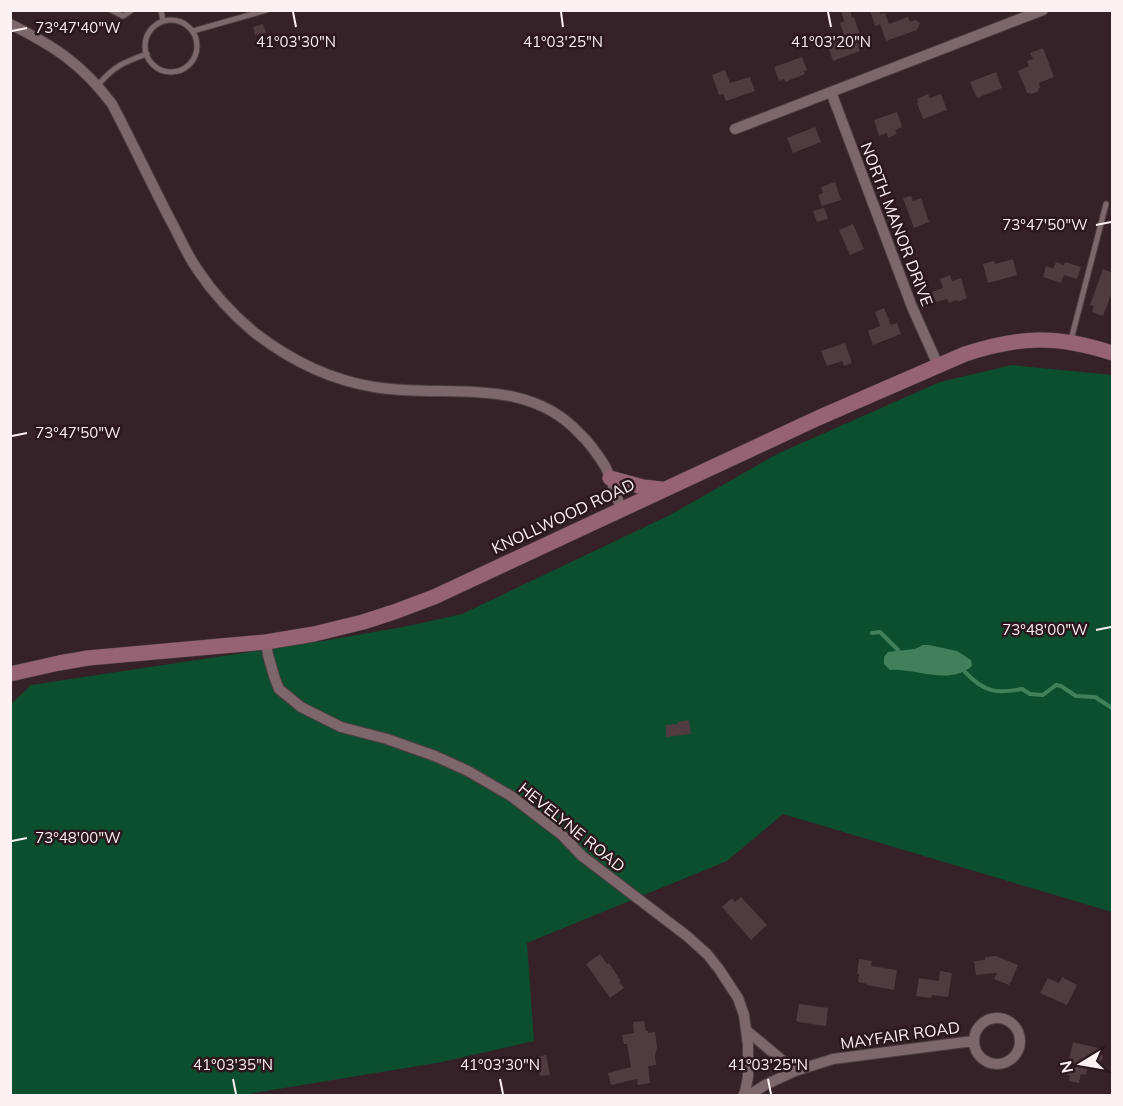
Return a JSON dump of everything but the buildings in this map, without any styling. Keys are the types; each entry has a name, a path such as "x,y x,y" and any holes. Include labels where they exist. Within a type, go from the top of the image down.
{"main road":[{"name":"KNOLLWOOD ROAD","path":"10,674 88,658 266,642 314,634 363,622 434,597 664,489 938,365 988,346 1034,339 1071,342 1113,353"},
{"path":"610,478 643,487 664,489"}],"street":[{"path":"735,129 1043,10"},
{"path":"10,24 59,51 98,85 112,104 196,268 222,301 255,333 313,369 344,380 373,387 408,391 497,393 531,401 559,415 579,432 597,453 610,478 621,509"},
{"name":"NORTH MANOR DRIVE","path":"831,92 912,307 938,365"},
{"name":"HEVELYNE ROAD","path":"266,642 279,689 301,707 341,727 387,739 435,756 468,771 511,796 562,835 582,856 687,936 707,954 738,998 744,1015 748,1045 748,1077 745,1092 742,1095"},
{"name":"MAYFAIR ROAD","path":"999,1017 1012,1024 1017,1030 1020,1045 1013,1058 1006,1063 991,1064 978,1055 973,1041 978,1026 991,1018 999,1017"},
{"path":"746,1030 795,1071"},
{"name":"MAYFAIR ROAD","path":"748,1095 795,1071 833,1059 973,1041"}],"lane":[{"path":"111,10 123,16 132,10"},
{"path":"161,10 163,21"},
{"path":"193,31 267,10"},
{"path":"171,19 180,21 193,31 197,48 190,64 174,72 157,68 151,62 145,46 150,30 156,25 171,19"},
{"path":"98,85 110,71 127,61 147,54"},
{"path":"1071,342 1106,204"}],"shaded area":[{"path":"1012,365 1112,375 1112,912 783,814 727,861 527,943 534,1041 442,1062 242,1095 11,1096 10,705 31,685 323,641 462,614 670,515 777,454 940,382"},
{"path":"923,645 957,651 971,660 972,666 963,672 943,676 890,670 884,664 884,657 888,652 915,649"}],"waterway":[{"path":"872,633 880,632 898,650"},
{"path":"965,672 978,684 991,690 1022,689 1030,694 1043,695 1056,685 1076,696 1095,697 1112,708"}]}
